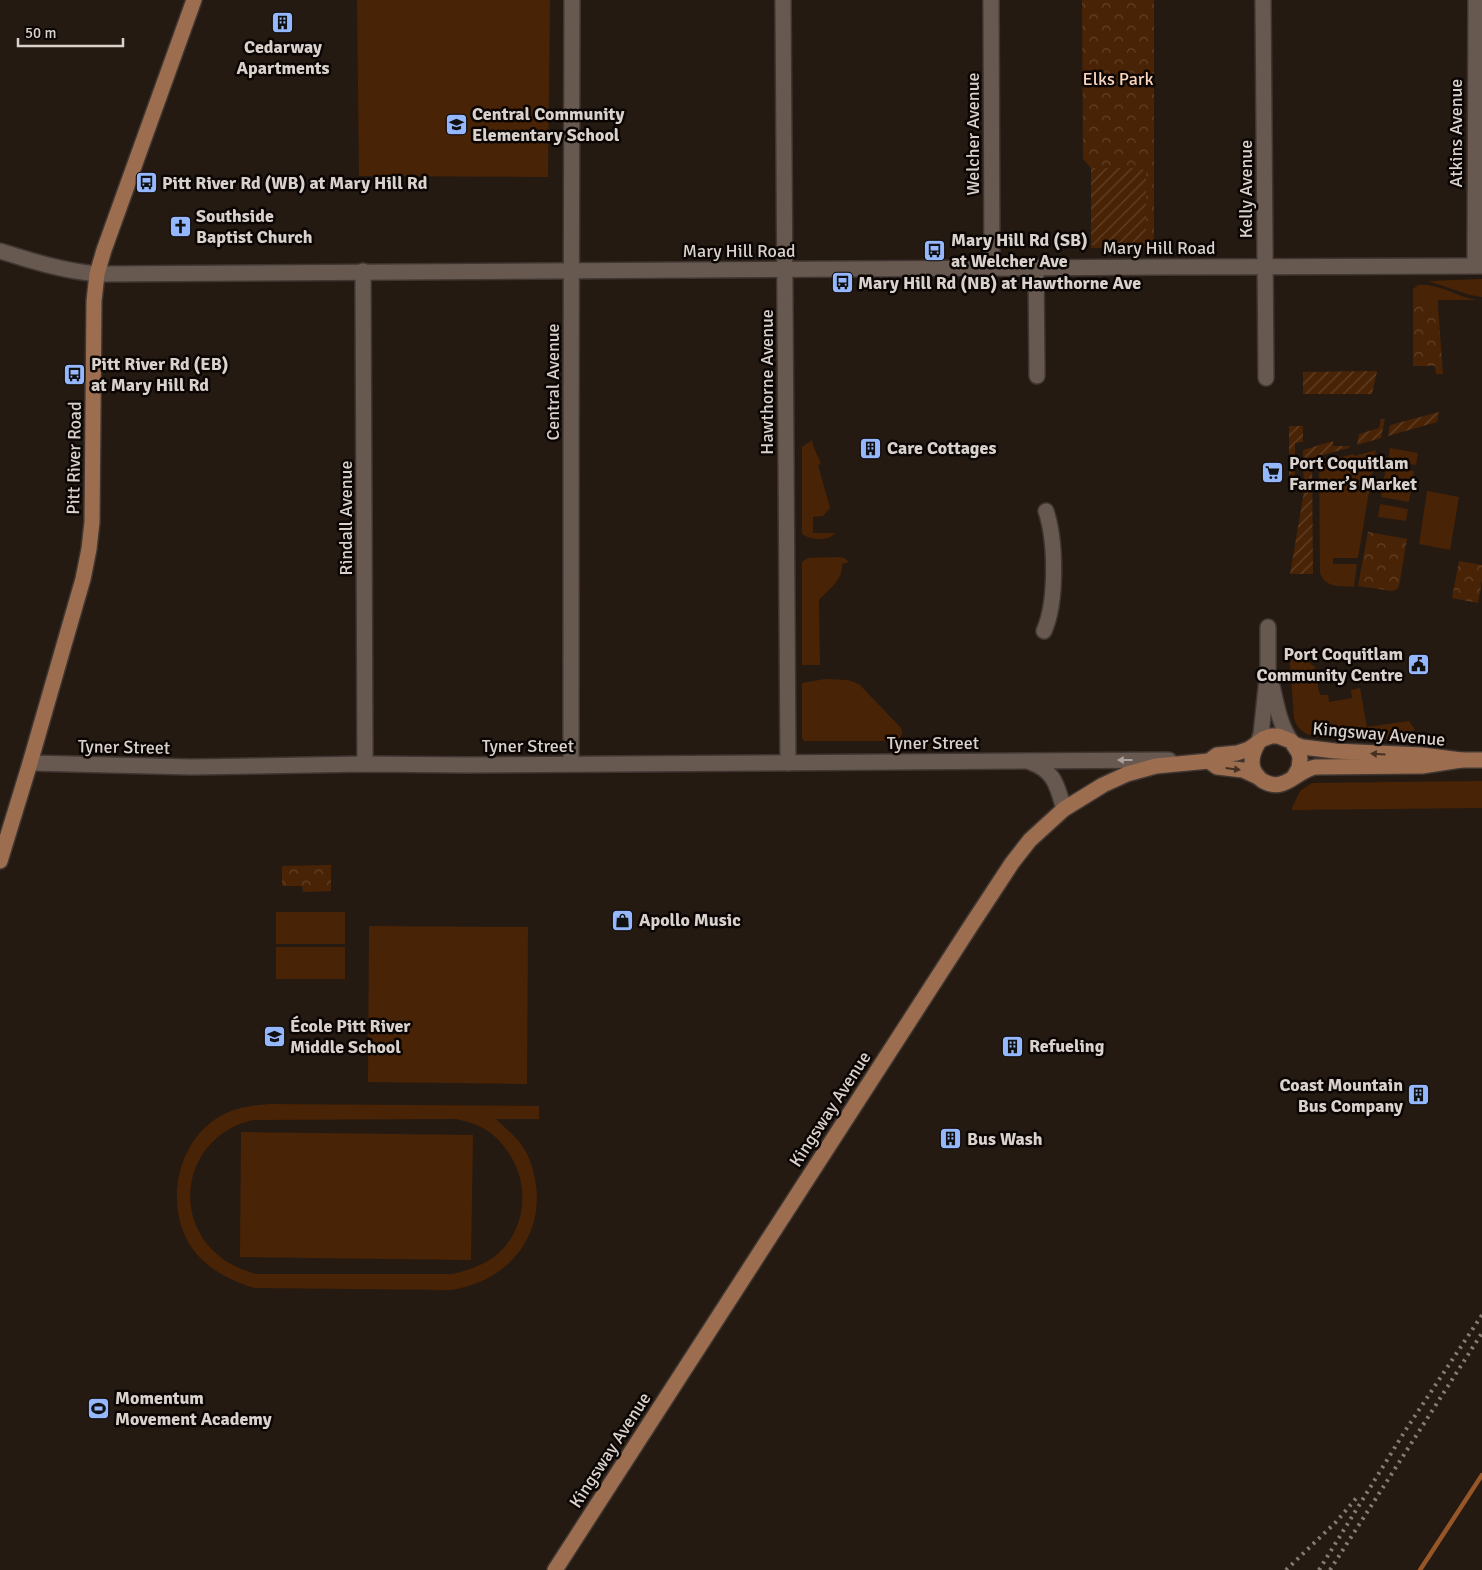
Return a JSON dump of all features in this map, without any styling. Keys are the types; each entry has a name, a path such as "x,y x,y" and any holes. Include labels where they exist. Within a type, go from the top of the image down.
{"main road":[{"name":"Pitt River Road","path":"0,861 83,579 89,549 92,522 94,293 97,274 194,0"},
{"name":"Kingsway Avenue","path":"555,1570 1012,863 1030,840 1064,809 1098,787 1127,774 1156,766 1209,760 1217,755 1237,753 1257,745 1271,736 1278,736 1302,747 1316,749 1482,760"},
{"name":"Kingsway Avenue","path":"1292,742 1299,753 1300,760 1296,775"},
{"path":"1257,745 1253,752 1252,760 1253,768 1258,777"},
{"name":"Kingsway Avenue","path":"1209,760 1217,767 1244,770 1274,785 1290,781 1296,775 1319,766 1422,766 1462,760"}],"street":[{"name":"Central Avenue","path":"571,764 572,368 570,271 572,0"},
{"name":"Hawthorne Avenue","path":"784,0 788,763"},
{"name":"Welcher Avenue","path":"991,0 992,268"},
{"name":"Kelly Avenue","path":"1263,0 1266,378"},
{"name":"Atkins Avenue","path":"1476,0 1478,266"},
{"name":"Mary Hill Road","path":"0,251 55,268 97,274 1478,266"},
{"path":"1036,268 1037,376"},
{"name":"Rindall Avenue","path":"363,271 366,764"},
{"path":"1044,631 1050,614 1052,584 1051,532 1046,511"},
{"path":"1257,745 1263,726 1268,669 1268,628"},
{"path":"1268,669 1280,722 1292,742"},
{"name":"Tyner Street","path":"30,763 191,767 366,764 1209,760"},
{"name":"Tyner Street","path":"1027,761 1042,767 1052,776 1064,809"}],"green space":[{"name":"Central Community Elementary School","path":"357,0 550,0 548,177 359,176"},
{"name":"Elks Park","path":"1082,0 1154,0 1154,248 1091,248 1091,168 1083,159"},
{"path":"1091,168 1140,168 1146,171 1146,245 1091,245"},
{"path":"1482,279 1482,297 1428,281"},
{"path":"1418,285 1433,286 1477,300 1438,300 1438,306 1413,306 1413,289"},
{"path":"1413,306 1438,306 1443,374 1436,374 1435,366 1413,366"},
{"path":"1377,371 1372,394 1303,394 1303,372"},
{"path":"1439,412 1437,422 1388,436 1390,425"},
{"path":"1381,419 1385,419 1381,438 1357,445 1359,434 1379,428"},
{"path":"1289,426 1303,426 1303,442 1295,443 1295,492 1289,492"},
{"path":"812,440 821,464 818,465 830,508 823,516 813,517 813,533 835,533 824,539 814,539 802,534 802,447"},
{"path":"1333,441 1333,446 1350,446 1349,448 1315,457 1312,460 1313,574 1290,574 1304,492 1303,450"},
{"path":"1390,448 1418,453 1416,465 1388,460"},
{"path":"1376,450 1358,558 1333,558 1333,564 1357,564 1354,587 1329,584 1320,572 1319,466 1326,461"},
{"path":"1386,466 1414,471 1412,484 1384,479"},
{"path":"1383,485 1411,490 1409,502 1381,497"},
{"path":"1427,491 1459,497 1450,550 1419,544"},
{"path":"1380,504 1408,509 1406,521 1378,517"},
{"path":"1368,532 1407,539 1399,586 1396,590 1358,586"},
{"path":"808,558 844,558 849,562 842,564 842,570 838,579 819,600 820,665 802,665 802,562"},
{"path":"1459,561 1482,565 1482,581 1478,603 1452,598"},
{"path":"1296,653 1315,667 1319,692 1321,695 1328,695 1329,702 1352,698 1351,690 1360,688 1367,727 1409,721 1415,730 1392,739 1327,738 1303,732 1297,726 1294,718 1290,663"},
{"path":"825,679 848,680 859,684 901,728 900,741 804,741 802,738 802,683"},
{"path":"1482,781 1482,808 1291,810 1300,791 1312,783"},
{"path":"331,865 331,891 303,892 302,886 282,886 282,866"},
{"path":"276,912 345,912 345,944 276,944"},
{"path":"369,926 528,927 527,1084 368,1082"},
{"path":"276,947 345,947 345,979 276,979"},
{"path":"270,1104 539,1106 539,1119 496,1119 522,1145 528,1156 535,1180 537,1203 533,1224 525,1243 512,1260 495,1274 475,1284 451,1290 255,1288 236,1282 211,1267 190,1245 182,1228 178,1209 177,1190 180,1171 187,1153 197,1137 210,1123 231,1111","holes":["456,1119 481,1127 499,1141 513,1160 521,1185 521,1212 518,1225 512,1237 494,1257 474,1268 452,1274 256,1274 222,1259 203,1237 193,1218 190,1197 193,1177 201,1158 214,1141 231,1128 253,1120"]},
{"path":"241,1132 473,1135 471,1260 240,1257"}],"waterway":[{"path":"1420,1570 1482,1475"}],"railway":[{"path":"1319,1570 1405,1431 1482,1315"},
{"path":"1330,1570 1482,1333"},
{"path":"1286,1570 1336,1522 1359,1495"}],"place":[{"name":"Cedarway Apartments","path":"283,22"},
{"name":"Central Community Elementary School","path":"456,124"},
{"name":"Pitt River Rd (WB) at Mary Hill Rd","path":"146,183"},
{"name":"Southside Baptist Church","path":"180,226"},
{"name":"Mary Hill Rd (SB) at Welcher Ave","path":"935,250"},
{"name":"Mary Hill Rd (NB) at Hawthorne Ave","path":"842,283"},
{"name":"Pitt River Rd (EB) at Mary Hill Rd","path":"75,374"},
{"name":"Care Cottages","path":"871,448"},
{"name":"Port Coquitlam Farmer’s Market","path":"1273,473"},
{"name":"Port Coquitlam Community Centre","path":"1419,664"},
{"name":"Apollo Music","path":"623,920"},
{"name":"École Pitt River Middle School","path":"274,1036"},
{"name":"Refueling","path":"1013,1046"},
{"name":"Coast Mountain Bus Company","path":"1419,1095"},
{"name":"Bus Wash","path":"951,1139"},
{"name":"Momentum Movement Academy","path":"99,1408"}]}
